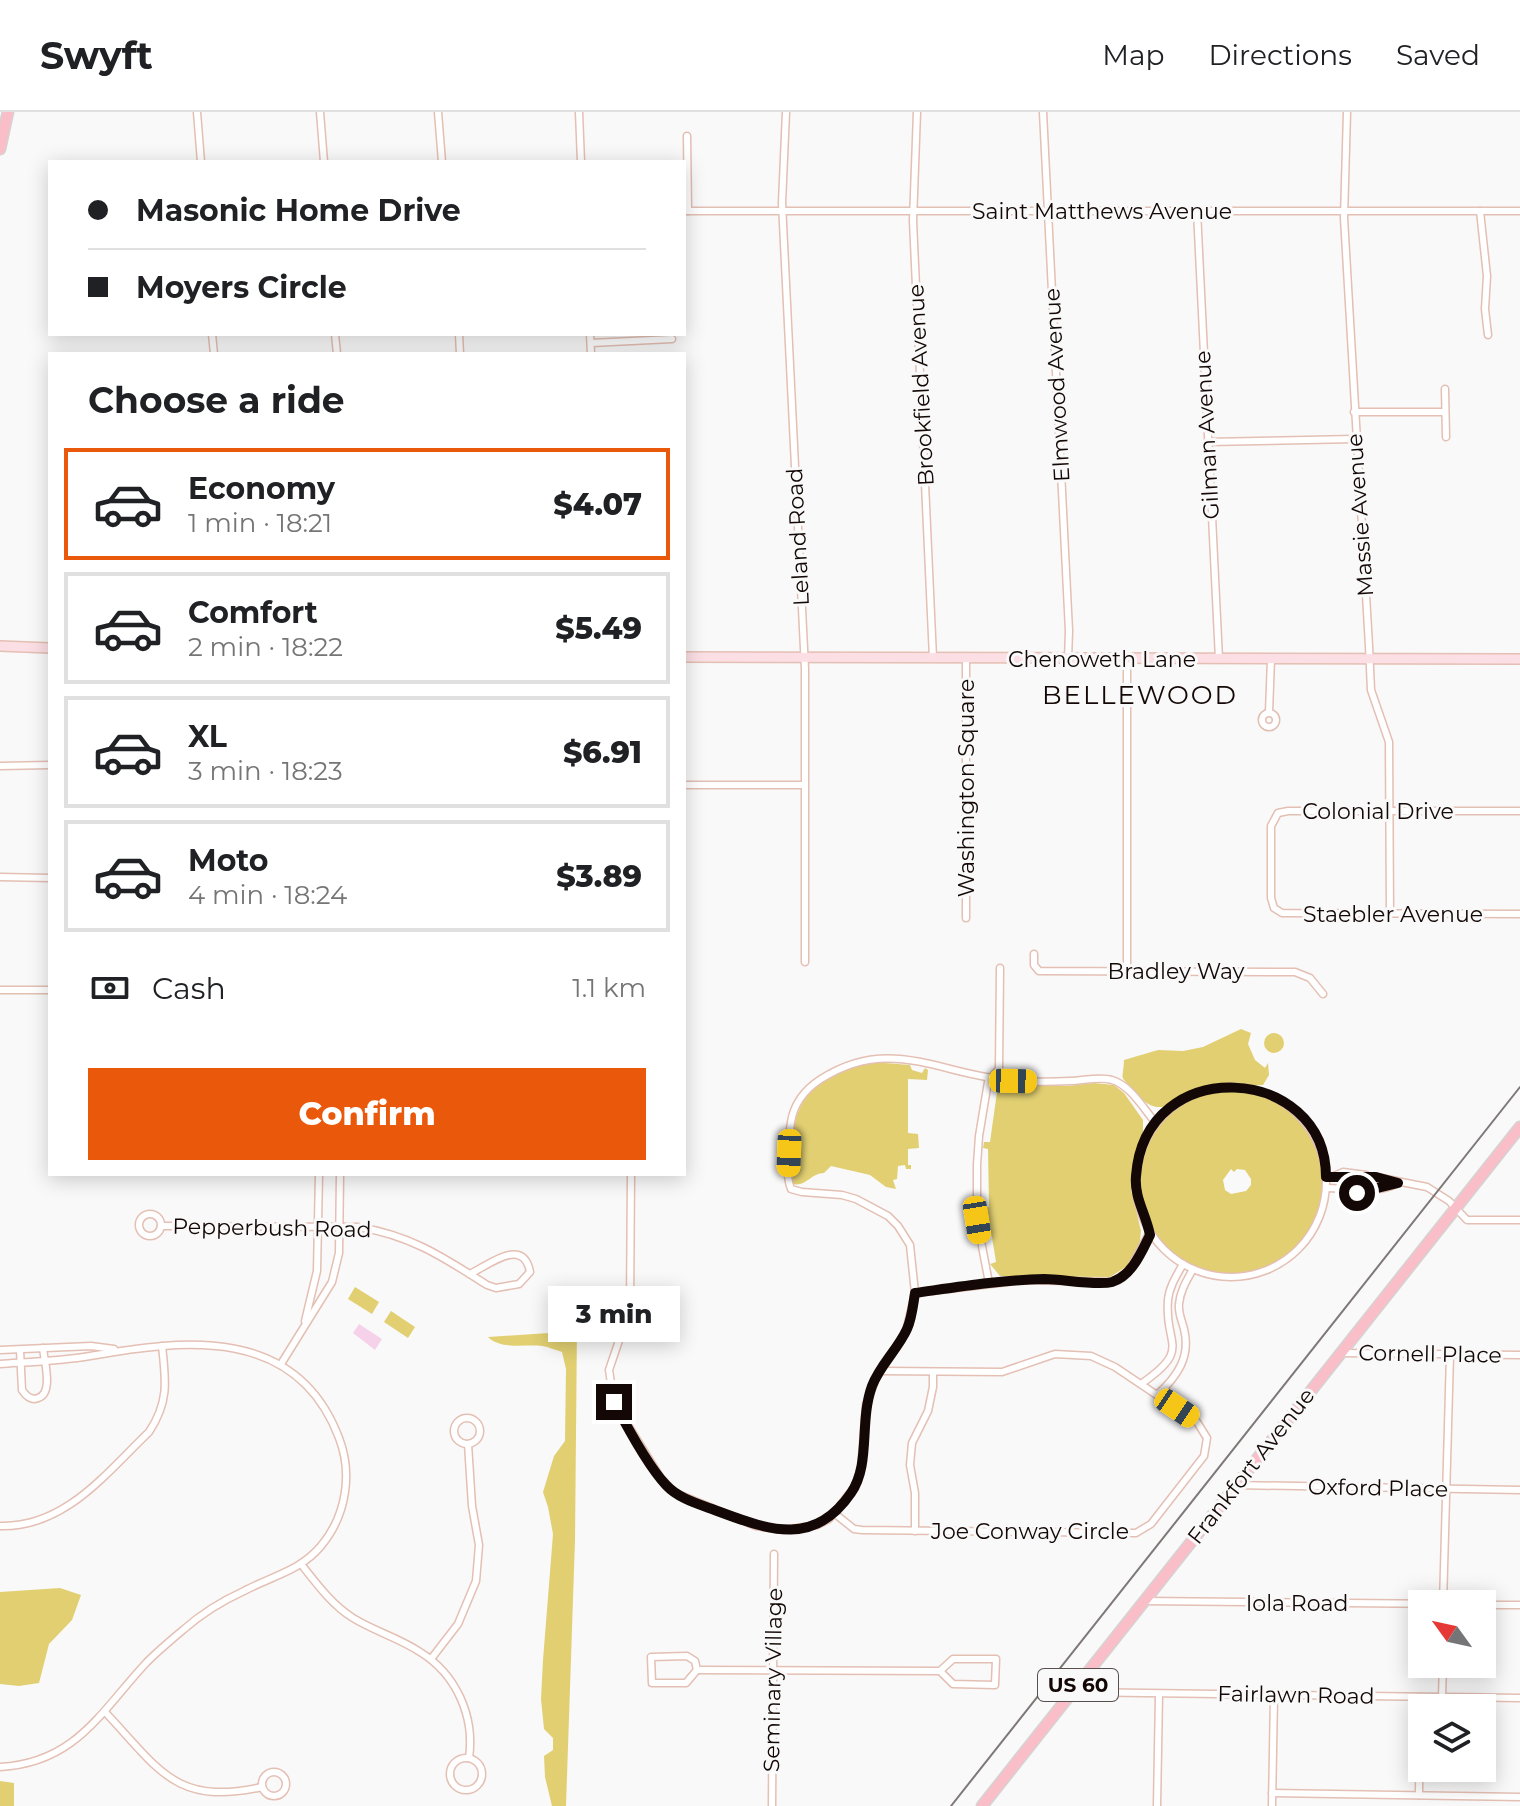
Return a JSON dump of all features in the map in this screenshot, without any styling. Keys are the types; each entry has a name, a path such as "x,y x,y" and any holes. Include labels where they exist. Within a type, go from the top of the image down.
{"main road":[{"path":"0,149 8,112"},
{"path":"0,646 48,648"},
{"name":"Chenoweth Lane","path":"686,657 1520,659"},
{"name":"Frankfort Avenue","path":"982,1806 1520,1127"}],"street":[{"path":"197,112 201,160"},
{"path":"320,112 324,160"},
{"path":"438,112 442,160"},
{"path":"579,112 581,160"},
{"name":"Leland Road","path":"786,112 782,210 803,658 805,962"},
{"name":"Brookfield Avenue","path":"917,112 913,210 933,658"},
{"name":"Elmwood Avenue","path":"1043,112 1068,659"},
{"name":"Massie Avenue","path":"1347,112 1344,211 1355,439 1371,690 1389,742 1390,914"},
{"path":"686,211 687,136"},
{"name":"Saint Matthews Avenue","path":"686,211 1520,211"},
{"name":"Gilman Avenue","path":"1197,211 1219,659"},
{"path":"1480,211 1487,276 1488,335"},
{"path":"590,336 591,352"},
{"path":"591,343 672,339"},
{"path":"1445,389 1446,437"},
{"path":"1354,412 1445,412"},
{"path":"1207,442 1355,439"},
{"name":"Washington Square","path":"966,658 966,918"},
{"path":"1127,659 1127,964"},
{"path":"1269,712 1271,659"},
{"path":"0,766 48,765"},
{"path":"687,785 804,785"},
{"name":"Colonial Drive","path":"1271,901 1271,826 1278,813 1520,811"},
{"path":"0,877 48,878"},
{"name":"Staebler Avenue","path":"1271,901 1278,911 1286,914 1520,914"},
{"name":"Bradley Way","path":"1034,954 1034,965 1039,971 1295,972 1310,978 1323,994"},
{"path":"989,1283 977,1220 977,1165 988,1082 999,1069 1000,968"},
{"path":"0,990 48,990"},
{"path":"631,1176 630,1308 609,1370 614,1403 666,1485 688,1500 769,1529 784,1530 817,1525 834,1513 852,1492 861,1470 866,1405 880,1371 906,1332 915,1293 910,1245 888,1216 842,1195 791,1189 788,1180 792,1113 802,1094 842,1066 867,1059 890,1058 993,1078 1113,1080 1129,1091 1155,1122"},
{"path":"1242,1087 1280,1099 1306,1121 1323,1154 1330,1177 1317,1225 1309,1239 1287,1260 1243,1276 1212,1275 1193,1269 1171,1255 1150,1232 1137,1198 1135,1180 1142,1144 1155,1122 1177,1103 1208,1089 1242,1087"},
{"path":"303,1328 317,1271 319,1176"},
{"path":"281,1364 332,1282 339,1253 340,1176"},
{"path":"1330,1177 1369,1177 1427,1187 1437,1192 1467,1220 1520,1220"},
{"path":"1326,1188 1391,1187 1398,1183"},
{"name":"Pepperbush Road","path":"161,1226 340,1227 388,1232 416,1243 487,1285 509,1287 525,1280 530,1272 529,1265 523,1259 510,1255 496,1258 469,1274"},
{"path":"915,1293 1041,1279 1113,1282 1129,1271 1150,1232"},
{"path":"1141,1384 1162,1368 1171,1354 1173,1345 1168,1303 1183,1264"},
{"path":"1157,1395 1177,1374 1183,1362 1187,1342 1179,1306 1184,1286 1193,1269"},
{"path":"0,1364 184,1343 222,1345 261,1355 281,1364 306,1385 320,1402 338,1435 345,1463 345,1491 337,1520 322,1545 301,1564 283,1575 246,1589 186,1627 148,1661 105,1712 72,1742 48,1756 18,1766 0,1767"},
{"path":"0,1350 91,1346 117,1350"},
{"path":"0,1526 42,1520 64,1510 149,1432 159,1417 165,1393 162,1346"},
{"path":"20,1350 22,1390 30,1398 37,1399 46,1390 43,1348"},
{"name":"Cornell Place","path":"1341,1353 1520,1355"},
{"name":"Joe Conway Circle","path":"834,1513 854,1529 1136,1533 1143,1530 1204,1456 1206,1448 1207,1438 1197,1422 1103,1361 1073,1354 1040,1358 1003,1372 880,1371"},
{"path":"1443,1590 1450,1355"},
{"path":"915,1531 915,1493 910,1465 912,1443 928,1411 933,1372"},
{"path":"467,1418 476,1422 480,1431 477,1440 468,1444 458,1441 454,1432 458,1422 467,1418"},
{"path":"431,1659 466,1611 479,1566 468,1444"},
{"name":"Oxford Place","path":"1236,1485 1520,1490"},
{"name":"Seminary Village","path":"772,1806 774,1554"},
{"path":"301,1564 352,1617 431,1659 446,1674 462,1701 470,1730 469,1758"},
{"name":"Iola Road","path":"1144,1601 1408,1604"},
{"path":"1496,1605 1520,1605"},
{"path":"687,1656 695,1661 697,1670 686,1683 652,1683 651,1657 687,1656"},
{"path":"697,1670 940,1671 953,1659 996,1659 995,1685 953,1684 940,1671"},
{"name":"Fairlawn Road","path":"1073,1692 1408,1697"},
{"path":"1157,1806 1159,1694"},
{"path":"1272,1806 1274,1696"},
{"name":"Fairlawn Road","path":"1496,1698 1520,1698"},
{"path":"105,1712 162,1772 183,1786 221,1795 262,1787"},
{"path":"469,1758 479,1765 481,1777 474,1787 462,1789 452,1782 450,1770 457,1760 469,1758"},
{"path":"271,1772 281,1774 287,1782 285,1791 277,1797 268,1795 262,1787 264,1778 271,1772"},
{"path":"1419,1782 1419,1795"},
{"path":"1272,1793 1520,1797"}],"shaded area":[{"path":"1241,1029 1251,1033 1248,1044 1255,1060 1265,1068 1268,1063 1269,1075 1263,1085 1206,1086 1162,1107 1145,1102 1123,1078 1124,1060 1158,1050 1183,1051 1203,1047"},
{"path":"1270,1033 1278,1033 1284,1043 1278,1053 1270,1053 1264,1047 1264,1039"},
{"path":"873,1062 910,1065 912,1070 922,1073 925,1068 928,1070 927,1080 908,1079 908,1133 918,1134 919,1148 908,1149 911,1169 906,1169 905,1165 898,1166 897,1179 893,1180 896,1189 886,1187 870,1175 831,1166 802,1184 793,1184 790,1166 793,1128 805,1099 825,1079"},
{"path":"1094,1083 1114,1085 1124,1093 1143,1120 1143,1134 1134,1158 1131,1190 1141,1231 1139,1249 1129,1265 1110,1277 1000,1276 990,1264 996,1262 990,1225 983,1225 983,1208 989,1207 988,1149 983,1148 984,1142 990,1142 997,1092 992,1090 993,1087 1000,1084 1067,1086"},
{"path":"1227,1090 1269,1099 1299,1119 1317,1148 1323,1182 1318,1215 1301,1244 1273,1265 1234,1274 1195,1268 1166,1249 1148,1221 1141,1188 1145,1155 1160,1124 1188,1102","holes":["1231,1169 1234,1172 1237,1169 1245,1170 1251,1179 1246,1191 1231,1194 1225,1190 1223,1180"]},
{"path":"355,1287 379,1302 372,1314 348,1299"},
{"path":"391,1311 415,1327 408,1338 384,1322"},
{"path":"359,1324 382,1339 375,1350 353,1333"},
{"path":"577,1327 575,1540 566,1806 552,1806 544,1756 553,1750 553,1738 544,1729 541,1699 553,1534 543,1492 554,1456 565,1441 566,1369 562,1352 542,1346 500,1344 488,1337 549,1333"},
{"path":"60,1588 81,1595 72,1620 49,1644 39,1683 19,1686 0,1684 0,1592"},
{"path":"0,1781 14,1783 14,1806 0,1806"}],"railway":[{"path":"951,1806 1520,1087"}],"district":[{"name":"BELLEWOOD","path":"1140,695"}],"route":[{"path":"614,1402 660,1477 675,1493 769,1529 817,1525 838,1510 857,1483 863,1459 866,1405 876,1378 906,1332 915,1293 1041,1279 1113,1282 1122,1277 1141,1253 1150,1235 1137,1198 1135,1180 1142,1144 1155,1122 1177,1103 1191,1095 1225,1086 1268,1093 1280,1099 1311,1128 1323,1154 1326,1177 1376,1177 1398,1183 1357,1193"}]}
